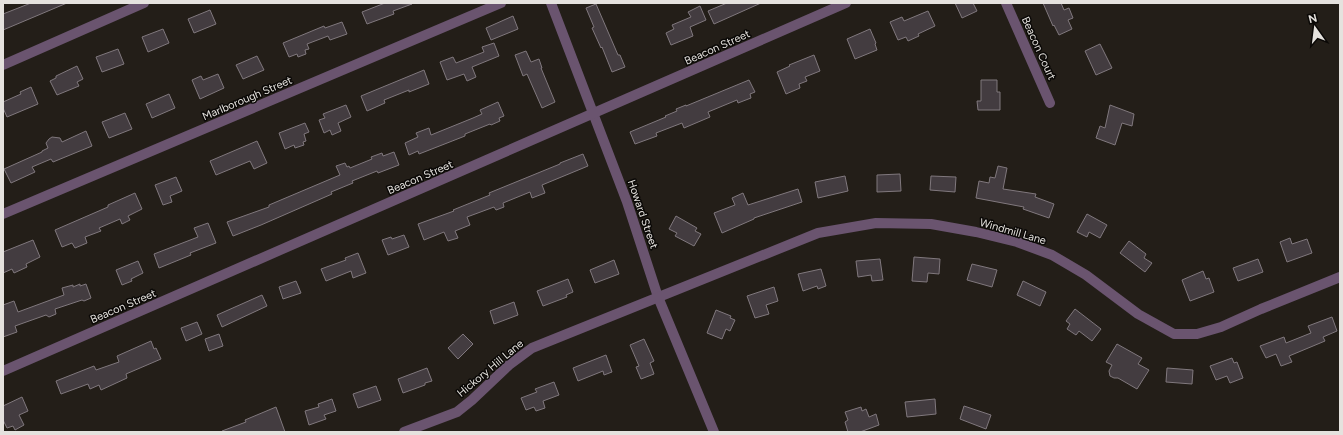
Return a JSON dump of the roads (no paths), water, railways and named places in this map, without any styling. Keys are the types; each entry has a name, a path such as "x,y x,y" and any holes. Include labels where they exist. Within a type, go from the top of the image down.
{"street":[{"path":"3,65 144,3"},
{"name":"Marlborough Street","path":"3,214 501,3"},
{"name":"Howard Street","path":"551,3 627,202 658,297 714,432"},
{"name":"Beacon Street","path":"3,371 846,3"},
{"name":"Beacon Court","path":"1006,3 1050,103"},
{"name":"Windmill Lane","path":"658,297 818,233 876,223 931,224 976,232 1017,242 1052,255 1086,276 1138,314 1174,334 1197,334 1221,327 1261,309 1340,278"},
{"name":"Hickory Hill Lane","path":"404,432 457,412 509,365 532,348 658,297"}]}
